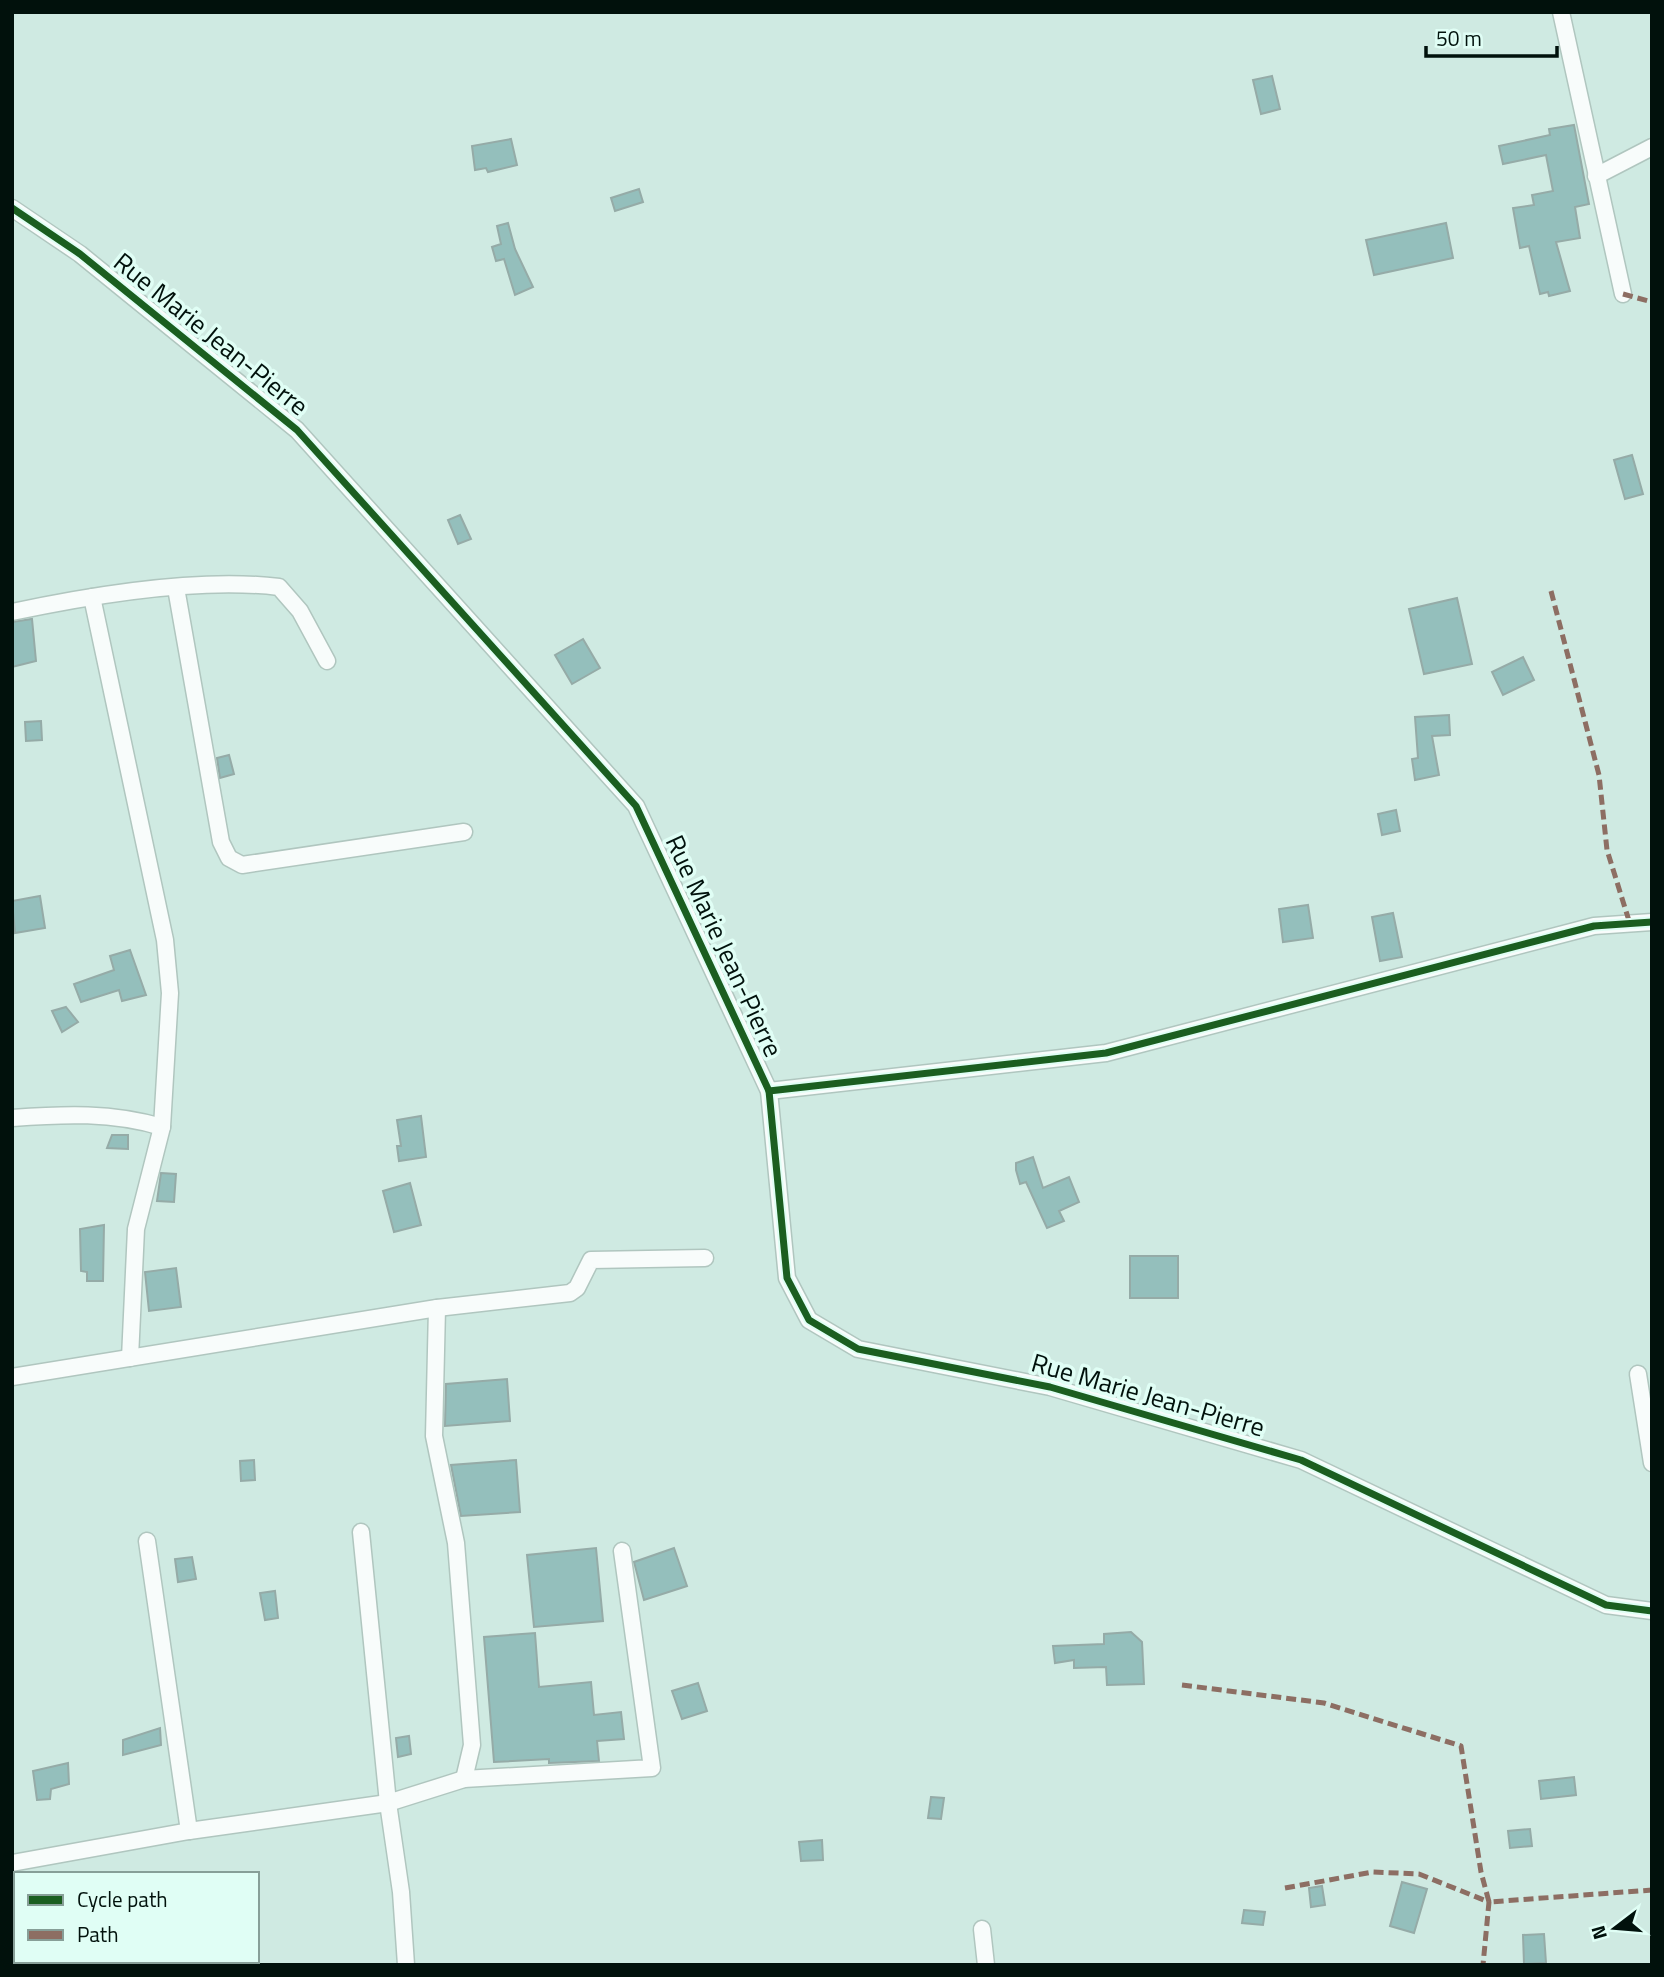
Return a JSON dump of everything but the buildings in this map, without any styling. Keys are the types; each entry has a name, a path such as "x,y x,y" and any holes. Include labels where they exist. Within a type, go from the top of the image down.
{"street":[{"path":"1561,12 1623,294"},
{"path":"1597,176 1652,147"},
{"name":"Rue Marie Jean-Pierre","path":"12,208 80,254 297,430 636,806 769,1091 787,1278 809,1320 858,1349 1050,1387 1301,1460 1606,1605 1652,1611"},
{"path":"12,612 92,597 176,589 247,583 279,587 300,611 327,661"},
{"path":"176,589 220,842 229,858 242,865 464,832"},
{"path":"92,597 165,940 170,993 162,1127 136,1229 130,1358"},
{"path":"769,1091 1106,1053 1594,926 1652,922"},
{"path":"12,1118 66,1114 130,1118 162,1127"},
{"path":"12,1377 437,1308 570,1293 577,1288 591,1260 705,1258"},
{"path":"437,1308 434,1436 456,1543 472,1745 464,1779"},
{"path":"1638,1374 1652,1463"},
{"path":"361,1532 388,1802 401,1892 406,1965"},
{"path":"147,1541 189,1831"},
{"path":"12,1863 189,1831 388,1802 464,1779 652,1768 622,1551"},
{"path":"982,1929 986,1965"}],"marked path":[{"path":"1623,294 1652,302"},
{"path":"1551,591 1599,775 1607,850 1630,924"},
{"path":"1182,1685 1324,1703 1461,1746 1481,1872 1489,1902 1652,1890"},
{"path":"1285,1888 1373,1872 1419,1874 1489,1902 1483,1965"}],"cycle path":[{"path":"12,208 80,254 297,430 636,806 769,1091 787,1278 809,1320 858,1349 1050,1387 1301,1460 1606,1605 1652,1611"},
{"path":"769,1091 1106,1053 1594,926 1652,922"}]}
